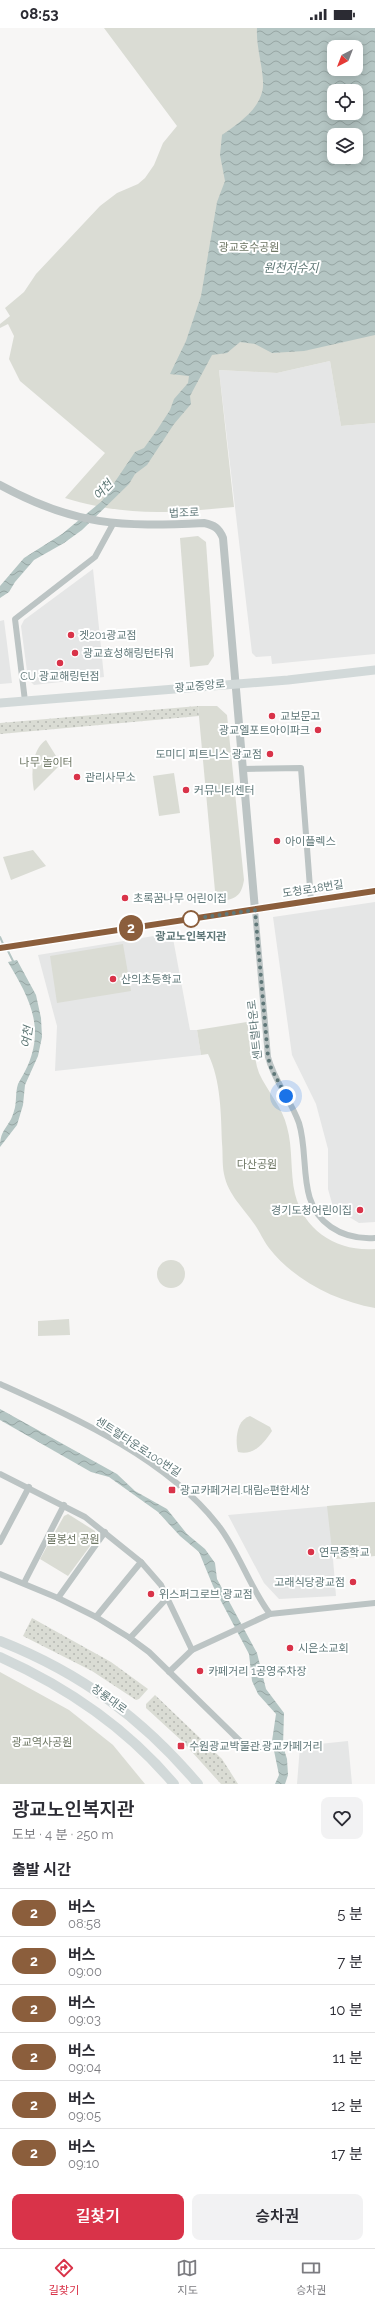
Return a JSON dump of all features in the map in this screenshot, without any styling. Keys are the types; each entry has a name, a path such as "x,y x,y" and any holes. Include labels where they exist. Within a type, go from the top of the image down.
{"main road":[{"name":"광교중앙로","path":"0,703 375,670"},
{"name":"창룡대로","path":"0,1641 50,1663 96,1689 154,1735 174,1754 198,1784"},
{"name":"창룡대로","path":"0,1657 57,1685 89,1705 135,1743 174,1784"}],"street":[{"name":"법조로","path":"0,485 45,507 110,524 142,526 204,523 211,524 220,531 223,538 237,683"},
{"path":"25,701 15,619 95,557 110,524"},
{"name":"센트럴타운로","path":"237,683 268,1057 275,1077 299,1123 307,1186 312,1204 326,1224 337,1231 360,1238 375,1238"},
{"path":"244,769 301,768 311,901"},
{"name":"도청로18번길","path":"0,948 18,947 375,890"},
{"name":"센트럴타운로100번길","path":"0,1384 92,1428 140,1457 177,1484 203,1508 226,1536 235,1550 261,1602 270,1614"},
{"path":"0,1474 64,1505 105,1532 141,1562 161,1585 168,1597 192,1650"},
{"path":"0,1542 29,1487"},
{"path":"24,1583 64,1505"},
{"path":"58,1598 105,1532"},
{"path":"96,1617 141,1562"},
{"path":"0,1574 58,1598 96,1617 130,1638 149,1652 240,1741"},
{"path":"130,1638 168,1597"},
{"path":"169,1672 192,1650 249,1622 270,1614 375,1603"}],"shaded area":[{"path":"330,361 341,426 375,423 375,654 272,664 271,656 256,657 252,653 219,370 277,373"},
{"path":"93,569 104,677 34,685 28,679 21,626 24,620"},
{"path":"4,620 12,683 0,684 0,621"},
{"path":"375,902 375,1222 359,1223 333,1207 328,1189 328,1149 316,1104 292,1055 273,917"},
{"name":"산의초등학교","path":"172,933 190,1030 197,1030 201,1055 55,1071 57,1026 38,955"},
{"name":"연무중학교","path":"375,1502 375,1556 333,1559 336,1596 279,1599 264,1583 228,1515"},
{"path":"348,1741 352,1784 297,1784 300,1746"}],"green space":[{"name":"광교호수공원","path":"104,28 375,28 375,423 341,426 330,361 277,373 219,370 234,507 169,512 129,511 87,504 65,498 105,453 20,381 9,359 14,336 8,324 0,328 0,324 10,316 5,308 24,292 36,274 100,206 117,193 138,184 145,178 154,165 163,143 177,126"},
{"path":"198,536 206,542 214,656 208,665 190,667 180,538"},
{"path":"198,706 199,716 0,734 0,723"},
{"path":"198,706 217,706 227,715 244,880 241,891 238,895 232,899 216,902"},
{"name":"나무 놀이터","path":"46,740 61,764 34,791 32,778 33,763 37,750"},
{"path":"174,773 180,813 159,816 153,776"},
{"path":"33,850 46,866 11,880 3,857"},
{"path":"123,944 131,991 57,1003 50,956"},
{"name":"다산공원","path":"253,1021 257,1067 262,1080 285,1120 290,1143 293,1186 300,1207 306,1219 315,1228 324,1236 336,1243 361,1249 375,1249 375,1308 360,1305 330,1294 316,1287 290,1270 269,1248 255,1225 232,1195 226,1181 223,1170 221,1109 216,1075 208,1054 201,1055 197,1030"},
{"path":"171,1260 181,1264 185,1274 181,1284 171,1288 161,1284 157,1274 161,1264"},
{"path":"69,1319 70,1335 38,1336 38,1321"},
{"path":"250,1416 270,1427 272,1431 258,1448 244,1453 238,1452 237,1437 239,1426 245,1418"},
{"path":"375,1502 375,1556 333,1559 327,1506"},
{"name":"물봉선 공원","path":"68,1514 95,1531 96,1538 68,1576 40,1559 64,1516"},
{"path":"32,1618 111,1662 148,1689 139,1699 136,1700 92,1671 23,1636"},
{"name":"광교역사공원","path":"0,1672 69,1710 113,1745 145,1784 0,1784"},
{"path":"155,1695 222,1759 238,1784 221,1784 182,1741 146,1708 146,1704"}],"water":[{"name":"원천저수지","path":"257,28 375,28 375,335 304,351 272,353 255,344 240,342 227,353 212,355 190,396 191,404 174,424 147,465 135,474 129,484 82,530 64,543 34,560 15,582 9,592 0,598 0,586 24,558 62,534 102,501 135,452 144,448 170,410 174,399 188,383 189,376 170,374 186,341 201,296 217,202 225,181 220,155 222,135 236,125 256,106 263,90"},
{"path":"17,960 36,995 41,1018 42,1037 38,1056 25,1085 23,1105 17,1125 0,1147 3,1131 10,1121 14,1111 18,1084 28,1065 33,1050 35,1037 32,1011 28,999 8,962"},
{"path":"0,1409 117,1474 135,1491 167,1509 187,1534 205,1549 215,1563 217,1579 257,1653 266,1689 284,1713 283,1746 287,1759 288,1775 285,1784 275,1784 279,1775 272,1741 276,1714 258,1694 252,1681 249,1654 213,1586 199,1552 180,1536 158,1512 109,1477 91,1472 0,1420"}],"waterway":[{"name":"여천","path":"0,937 4,946"},
{"name":"여천","path":"7,949 14,963"}],"bus line":[{"name":"2","path":"0,948 18,947 375,891"}],"place":[{"name":"겟201광교점","path":"71,635"},
{"name":"광교효성해링턴타워","path":"75,653"},
{"name":"CU 광교해링턴점","path":"60,663"},
{"name":"교보문고","path":"272,716"},
{"name":"광교엘포트아이파크","path":"318,730"},
{"name":"도미디 피트니스 광교점","path":"270,754"},
{"name":"관리사무소","path":"77,777"},
{"name":"커뮤니티센터","path":"186,790"},
{"name":"아이플렉스","path":"277,841"},
{"name":"초록꿈나무 어린이집","path":"125,898"},
{"name":"광교노인복지관","path":"191,919"},
{"name":"산의초등학교","path":"113,979"},
{"name":"경기도청어린이집","path":"360,1210"},
{"name":"광교카페거리.대림e편한세상","path":"172,1490"},
{"name":"연무중학교","path":"311,1552"},
{"name":"고래식당광교점","path":"353,1582"},
{"name":"위스퍼그로브 광교점","path":"151,1594"},
{"name":"시은소교회","path":"290,1648"},
{"name":"카페거리 1공영주차장","path":"200,1671"},
{"name":"수원광교박물관.광교카페거리","path":"181,1746"}],"route":[{"path":"191,919 255,910 268,1057 275,1077 286,1096"}]}
